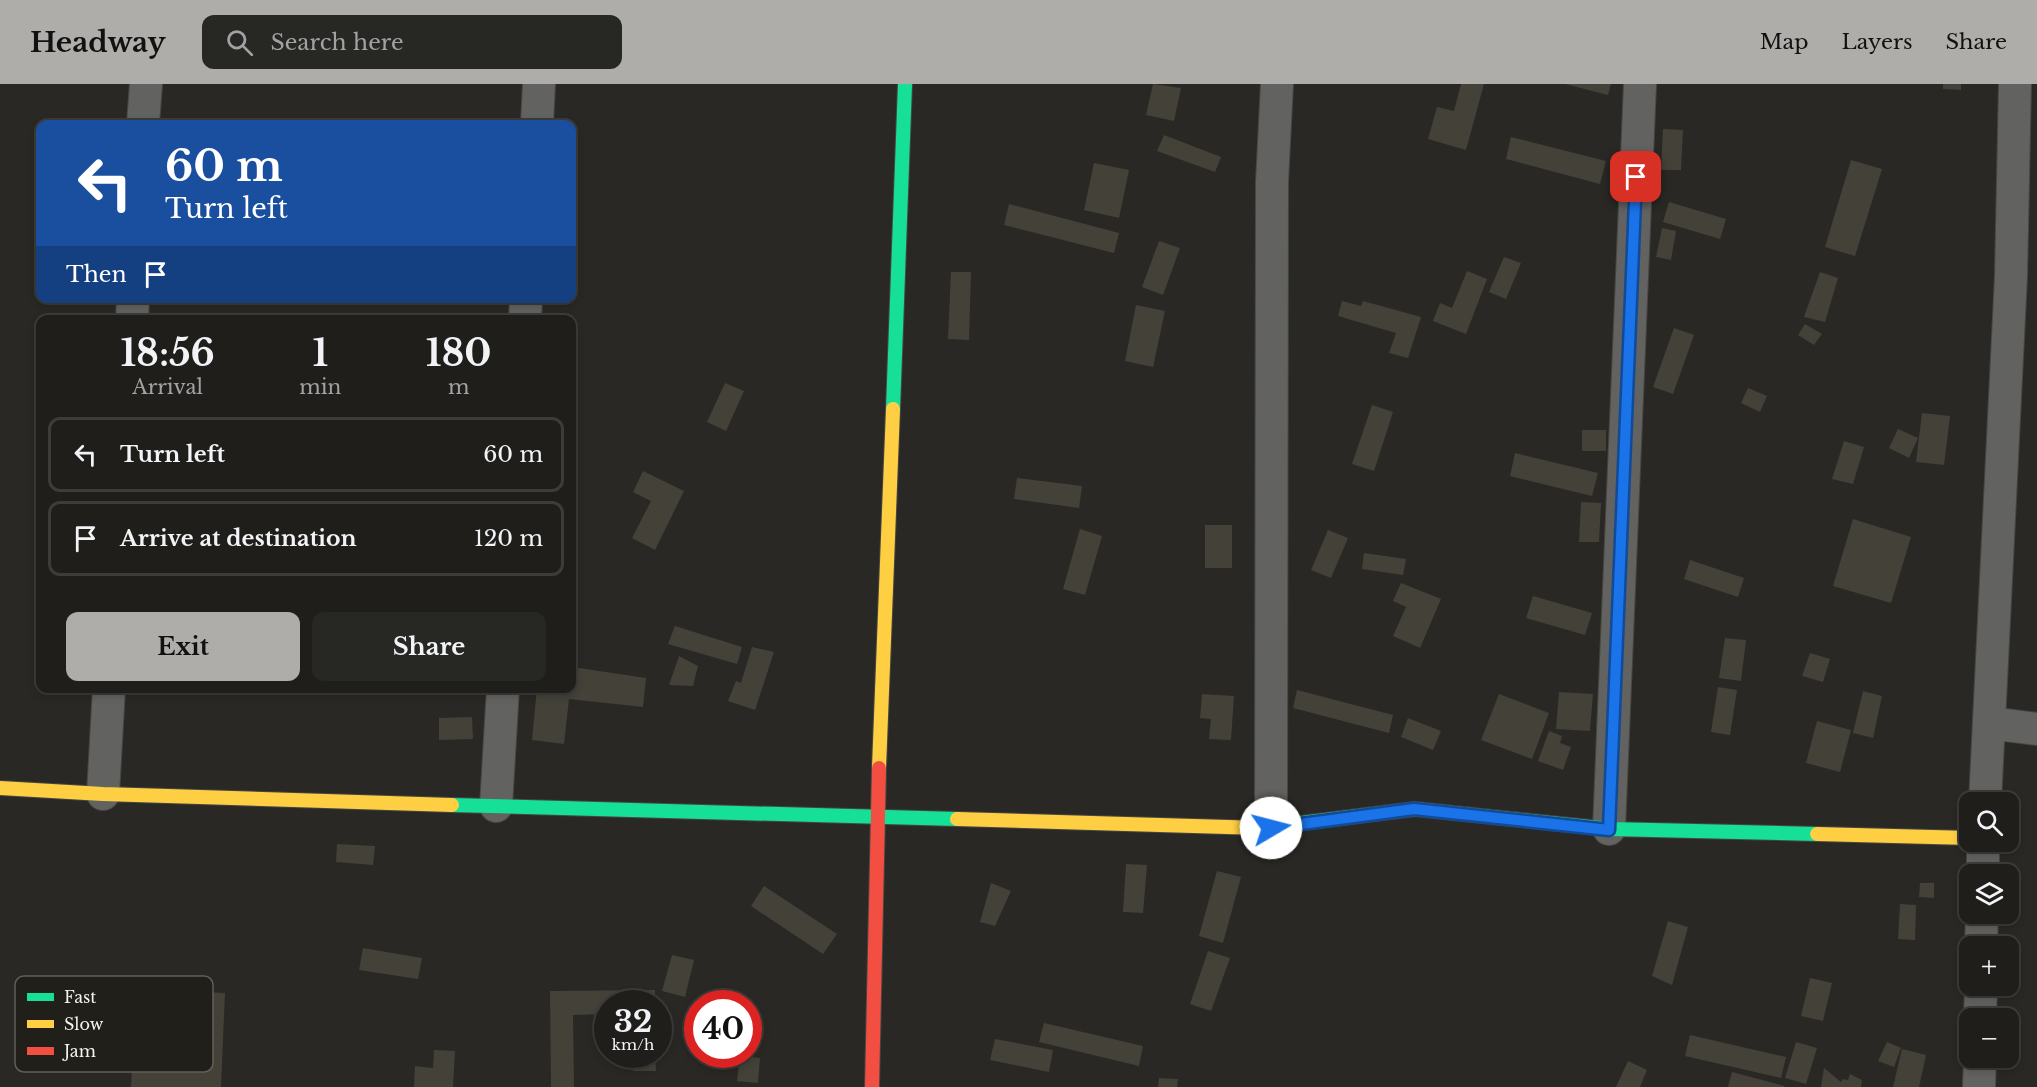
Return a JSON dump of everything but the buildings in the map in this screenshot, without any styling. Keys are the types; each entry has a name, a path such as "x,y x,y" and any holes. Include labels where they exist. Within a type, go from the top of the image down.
{"street":[{"path":"143,120 146,84"},
{"path":"537,120 539,84"},
{"path":"872,1087 877,818 905,84"},
{"path":"1271,828 1272,182 1277,84"},
{"path":"1609,830 1640,84"},
{"path":"1986,792 2024,280 2015,84"},
{"path":"103,794 110,693"},
{"path":"496,806 503,693"},
{"path":"1989,723 2037,729"},
{"path":"0,788 103,794 1271,828 1414,809 1609,830 1959,838"},
{"path":"1979,1087 1980,1068"}],"traffic: fast":[{"path":"893,409 905,84"},
{"path":"452,805 957,819"},
{"path":"1261,828 1415,809 1609,829 1817,834"}],"traffic: slow":[{"path":"879,768 893,409"},
{"path":"0,788 103,794 452,805"},
{"path":"957,819 1261,828"},
{"path":"1817,834 1959,838"}],"traffic: jam":[{"path":"872,1087 879,768"}],"route":[{"path":"1271,828 1414,809 1609,830 1636,177"}]}
